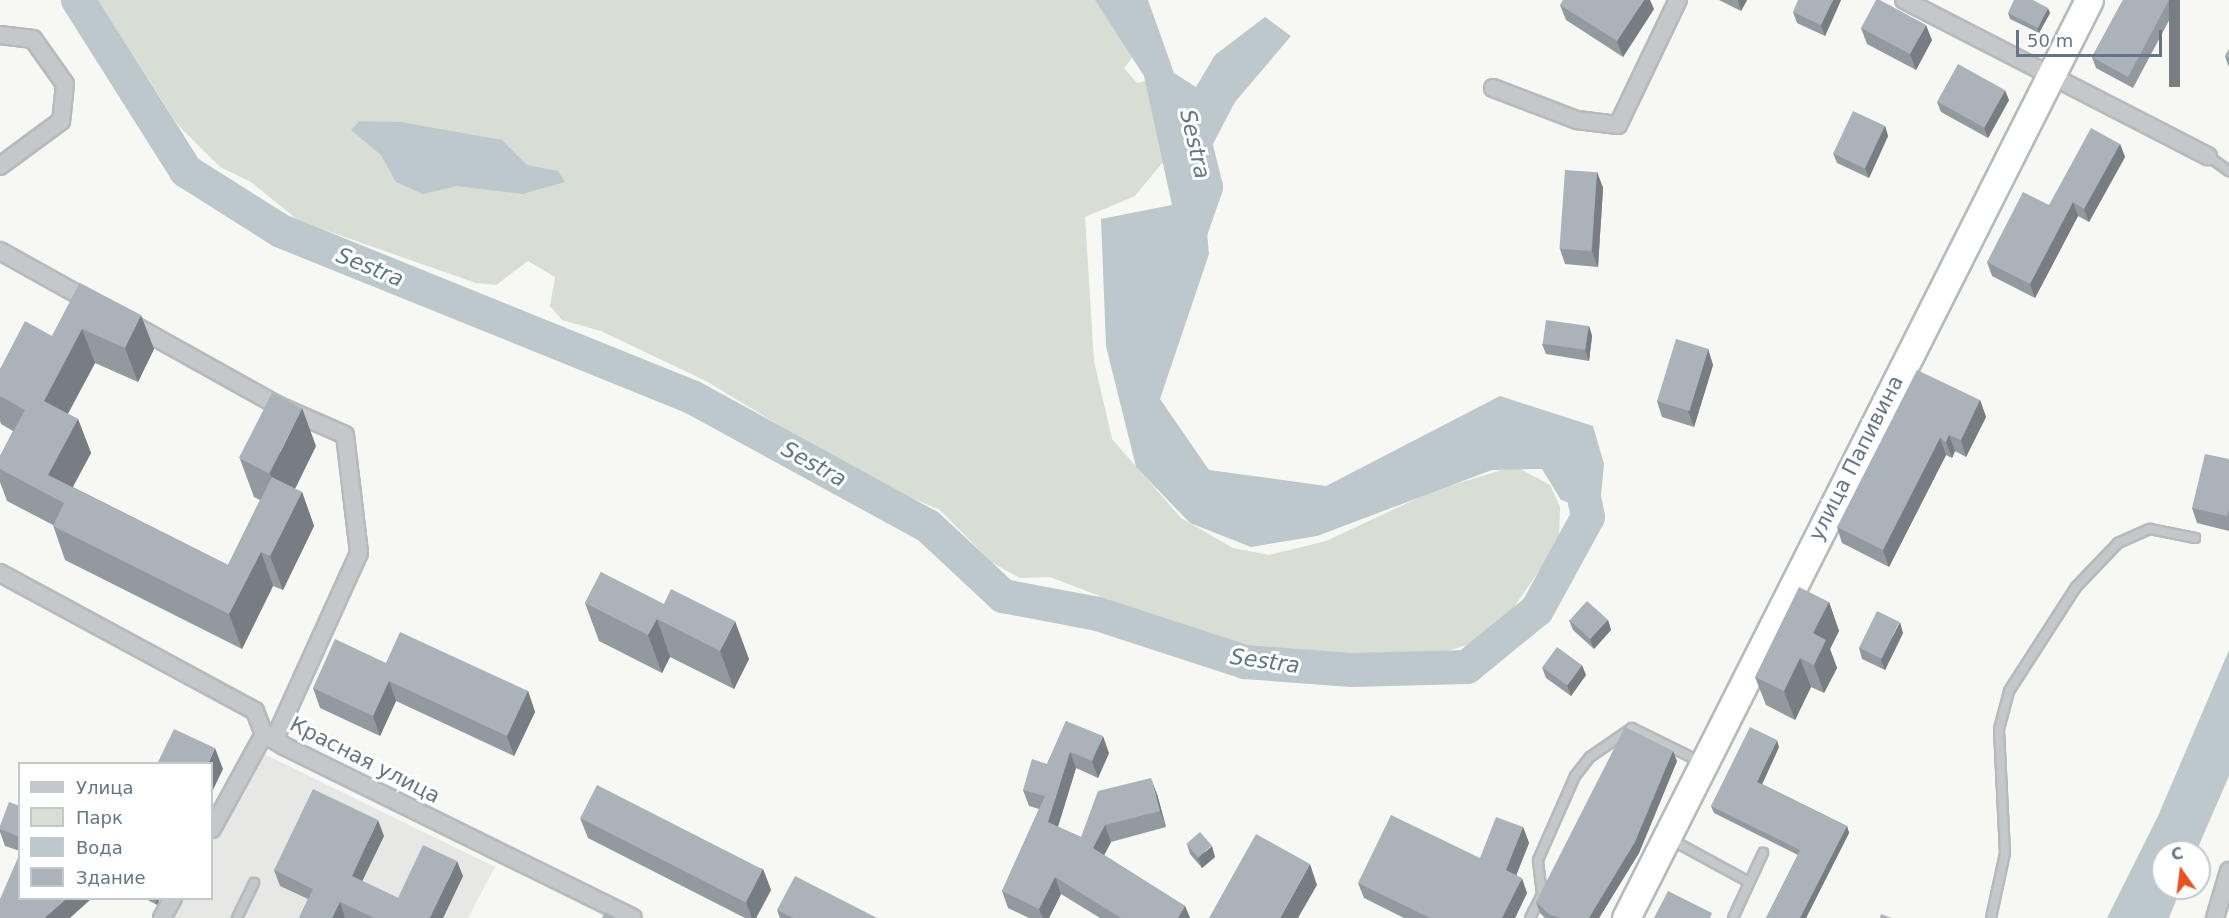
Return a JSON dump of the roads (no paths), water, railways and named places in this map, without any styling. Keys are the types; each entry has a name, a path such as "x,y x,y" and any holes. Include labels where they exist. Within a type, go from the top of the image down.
{"highway":[{"name":"улица Папивина","path":"1626,918 1701,763 2089,0"}],"street":[{"path":"1493,88 1577,120 1617,125 1678,0"},
{"path":"1904,0 2208,156"},
{"path":"0,35 33,39 65,84 61,121 0,166"},
{"path":"0,251 277,405 345,435 359,553 269,737 213,827"},
{"name":"Красная улица","path":"0,573 255,711 269,737 633,918"},
{"path":"2215,918 2225,903 2229,871"},
{"path":"162,918 172,900"}],"lane":[{"path":"2208,156 2228,167"},
{"path":"1991,918 2005,853 1999,729 2009,690 2076,587 2118,543 2150,529 2195,537"},
{"path":"1530,918 1542,894 1538,860 1581,765 1632,728 1701,763"},
{"path":"1666,838 1749,882"},
{"path":"1733,918 1763,853"},
{"path":"237,918 254,883"}],"water":[{"path":"1095,0 1148,0 1174,73 1196,87 1215,55 1265,17 1291,36 1235,102 1201,167 1209,254 1160,399 1209,470 1326,486 1500,396 1593,426 1604,464 1601,495 1590,503 1573,504 1561,500 1542,469 1492,470 1317,536 1251,547 1190,523 1136,467 1106,346 1101,219 1172,205 1144,76"},
{"path":"359,121 400,122 502,140 527,165 558,171 565,182 522,194 457,186 423,194 396,182 381,155 351,130"},
{"path":"2229,650 2229,776 2201,840 2151,840 2151,900 2176,900 2169,918 2107,918 2158,816"}],"waterway":[{"name":"Sestra","path":"78,0 186,171 281,231 692,397 928,526 1003,596 1098,614 1245,662 1352,670 1467,667 1537,610 1588,517 1576,458"},
{"name":"Sestra","path":"1188,239 1206,187 1190,123"}]}
